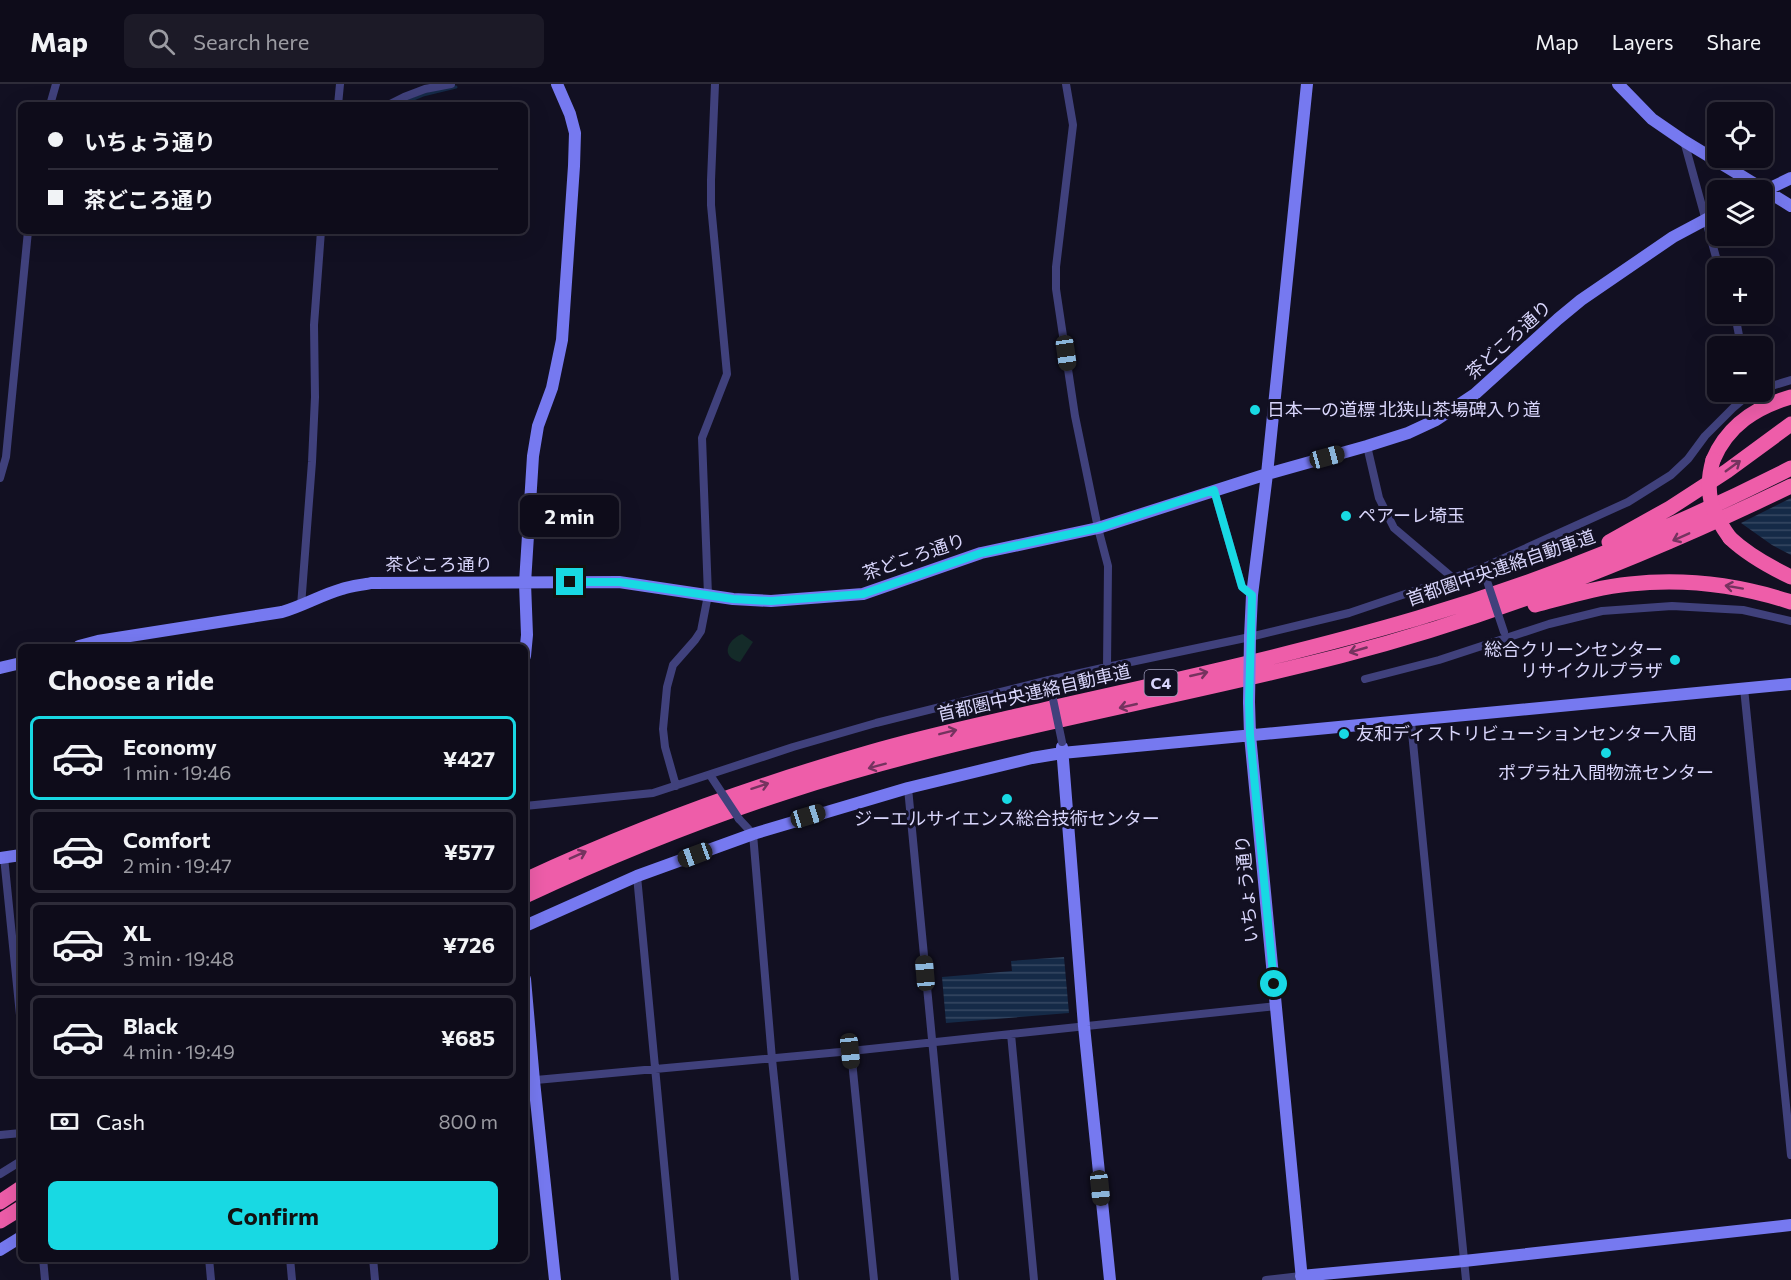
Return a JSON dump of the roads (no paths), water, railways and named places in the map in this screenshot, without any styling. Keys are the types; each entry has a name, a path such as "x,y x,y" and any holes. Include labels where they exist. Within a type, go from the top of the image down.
{"highway":[{"path":"1791,396 1756,411 1727,434 1713,460 1708,487 1711,504 1720,524 1730,538 1746,552 1791,577"},
{"path":"1417,619 1561,565 1623,535 1717,477 1791,424"},
{"name":"首都圏中央連絡自動車道","path":"528,879 678,814 872,752 968,727 1282,655 1417,619 1509,590 1618,548 1731,499 1791,468"},
{"name":"首都圏中央連絡自動車道","path":"528,895 587,867 684,828 787,792 972,741 1340,656 1493,610 1643,554 1791,486"},
{"path":"1394,640 1593,590 1629,584 1666,581 1715,584 1751,590 1791,602"},
{"path":"0,1202 18,1190"},
{"path":"0,1221 18,1210"}],"street":[{"path":"51,102 56,84"},
{"path":"338,102 340,84"},
{"path":"394,102 425,89 451,84"},
{"path":"526,644 525,583 535,438 552,388 559,356 575,133 572,117 557,84"},
{"path":"676,786 665,747 663,729 667,687 673,665 701,631 708,595 702,438 727,374 711,205 715,84"},
{"path":"1066,84 1073,125 1056,267 1056,289 1075,416 1108,566 1107,667"},
{"name":"いちょう通り","path":"1301,1278 1250,735 1249,702 1252,595 1267,474 1307,84"},
{"path":"1618,84 1652,118 1746,180"},
{"path":"1684,141 1707,203"},
{"path":"1773,187 1791,178"},
{"path":"1773,196 1791,206"},
{"name":"茶どころ通り","path":"87,644 282,612 343,588 371,583 619,582 733,599 771,601 863,594 981,553 1098,528 1214,490 1408,433 1436,420 1475,394 1581,300 1672,237 1707,219"},
{"path":"0,478 6,458 28,234"},
{"path":"301,606 312,462 315,396 314,326 321,234"},
{"path":"1773,386 1791,380"},
{"path":"528,806 653,793 793,747 876,723 1049,680 1250,637 1349,613 1483,570 1628,502 1671,475 1739,402"},
{"path":"1367,446 1379,498 1394,528 1453,578"},
{"path":"1214,490 1242,587 1252,595"},
{"path":"1483,570 1506,635"},
{"path":"1365,678 1439,660 1506,635 1602,611 1672,606 1743,610 1791,621"},
{"path":"0,668 18,664"},
{"path":"1049,680 1062,748 1084,1026 1110,1280"},
{"path":"528,925 637,876 753,834 908,788 1032,758 1062,748 1410,722 1791,684"},
{"path":"1744,688 1791,1155"},
{"path":"1410,722 1466,1280"},
{"path":"710,775 739,819 753,834 772,1059 795,1280"},
{"path":"908,788 955,1280"},
{"path":"18,855 2,857 18,998"},
{"path":"637,876 675,1280"},
{"path":"529,1081 772,1059 1276,1006"},
{"path":"1011,1034 1034,1280"},
{"path":"850,1051 874,1280"},
{"path":"528,1056 529,1081 555,1280"},
{"path":"0,1135 18,1133"},
{"path":"0,1174 18,1163"},
{"path":"1266,1280 1791,1225"},
{"path":"0,1250 18,1239"},
{"path":"43,1262 45,1280"},
{"path":"209,1262 211,1280"},
{"path":"290,1262 292,1280"},
{"path":"373,1262 375,1280"}],"water":[{"path":"1791,498 1791,555 1772,545 1741,523"},
{"path":"1064,957 1069,1013 946,1023 942,977 1012,971 1011,961"}],"waterway":[{"path":"406,102 423,95 456,87"}],"place":[{"name":"日本一の道標 北狭山茶場碑入り道","path":"1255,410"},
{"name":"ペアーレ埼玉","path":"1346,516"},
{"name":"総合クリーンセンター リサイクルプラザ","path":"1675,660"},
{"name":"友和ディストリビューションセンター入間","path":"1344,734"},
{"name":"ポプラ社入間物流センター","path":"1606,753"},
{"name":"ジーエルサイエンス総合技術センター","path":"1007,799"}]}
